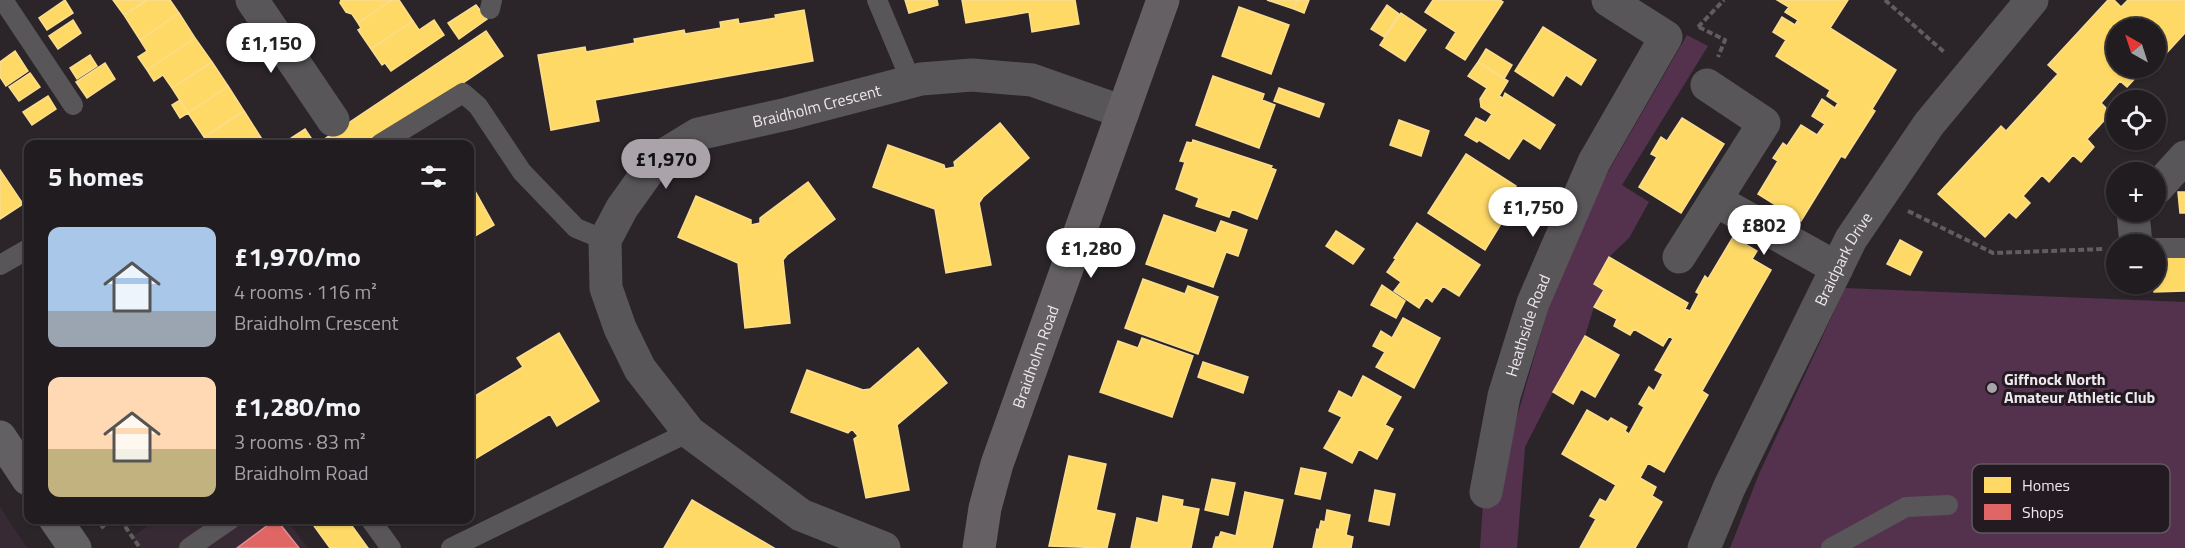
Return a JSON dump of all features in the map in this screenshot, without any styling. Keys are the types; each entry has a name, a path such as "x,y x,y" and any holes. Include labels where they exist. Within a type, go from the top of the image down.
{"main road":[{"path":"0,437 24,473"},
{"path":"58,524 75,548"}],"street":[{"path":"252,0 333,120"},
{"name":"Braidholm Road","path":"979,548 985,508 997,464 1163,0"},
{"name":"Heathside Road","path":"1486,492 1504,396 1533,303 1594,162 1666,37 1608,0"},
{"name":"Braidpark Drive","path":"1704,548 1729,488 1851,239 1929,124 2032,0"},
{"name":"Braidholm Crescent","path":"884,548 801,515 689,432 640,369 620,328 606,288 605,240 622,208 657,159 698,134 787,114 911,81 972,75 1032,80 1124,112"},
{"path":"1679,257 1764,123 1707,85"},
{"path":"2166,178 2185,157"},
{"path":"1715,200 1837,268"}],"lane":[{"path":"3,0 73,105"},
{"path":"877,0 911,81"},
{"path":"387,140 463,93 478,106 522,172 576,228 605,240"},
{"path":"2166,248 2185,248"},
{"path":"0,265 24,251"},
{"path":"451,548 689,432"},
{"path":"1832,548 1851,543 1906,507 1948,505"},
{"path":"189,548 224,524"},
{"path":"374,524 391,548"}],"path":[{"path":"1885,0 1944,52"},
{"path":"1879,197 1993,253 2106,248"},
{"path":"123,524 140,548"}],"shaded area":[{"path":"1687,35 1708,46 1622,185 1649,202 1629,238 1609,257 1594,284 1604,290 1594,307 1585,336 1525,447 1517,548 1480,548 1483,504 1492,503 1553,292 1605,177"},
{"name":"Giffnock North Amateur Athletic Club","path":"1845,288 2185,302 2185,548 1730,548 1759,474"},
{"path":"0,507 27,548 0,548"},
{"path":"151,524 290,524 308,548 140,548 132,537"}],"building: Homes":[{"path":"65,0 73,13 47,30 39,18"},
{"path":"113,0 147,0 124,15"},
{"path":"147,0 170,0 179,13 140,40 124,15"},
{"path":"341,0 392,0 358,23 352,14 346,12 340,3"},
{"path":"392,0 399,0 413,21 371,49 358,30 361,28 358,23"},
{"path":"905,0 937,0 938,5 909,13"},
{"path":"962,0 1075,0 1079,24 1032,32 1029,12 966,23"},
{"path":"1267,0 1297,0 1294,9"},
{"path":"1297,0 1309,0 1304,13 1294,9"},
{"path":"1433,0 1500,0 1503,2 1465,60 1446,48 1456,32 1425,12"},
{"path":"1777,0 1848,0 1830,28 1896,70 1872,109 1875,111 1845,158 1841,156 1801,221 1758,194 1778,161 1773,158 1783,143 1787,146 1801,125 1817,135 1825,124 1812,116 1822,99 1835,108 1838,103 1827,96 1830,90 1776,56 1786,40 1773,32 1782,17 1795,25 1798,20 1785,12 1789,7"},
{"path":"2108,0 2114,0 2121,7 2128,0 2185,0 2185,33 2166,54 2166,18 2106,18 2106,78 2135,78 2127,87 2120,81 2112,90 2106,90 2106,97 2101,103 2106,108 2106,118 2087,139 2094,147 2081,162 2073,155 2049,182 2042,175 2023,196 2030,203 2016,218 2009,212 1985,237 1938,194 2001,126 2006,131 2058,74 2048,65"},
{"path":"476,5 487,19 459,39 448,23"},
{"path":"1387,5 1399,14 1384,37 1371,29"},
{"path":"1239,7 1289,25 1271,74 1222,56"},
{"path":"804,10 813,61 595,100 599,121 551,130 538,55 585,47 586,52 635,43 634,39 684,30 685,34 721,28 720,22 738,19 739,24 776,18 775,15"},
{"path":"179,13 195,38 147,70 138,57 147,51 140,40"},
{"path":"1401,13 1426,30 1405,61 1380,45"},
{"path":"73,20 81,33 58,49 49,36"},
{"path":"434,20 444,35 391,71 385,63 382,65 371,49 413,21 419,30"},
{"path":"1543,27 1596,60 1581,85 1566,75 1553,96 1515,71"},
{"path":"486,31 503,56 378,140 323,140"},
{"path":"195,38 212,62 172,88 163,75 154,81 147,70"},
{"path":"1486,49 1512,65 1504,79 1478,62"},
{"path":"15,51 28,71 6,86 0,77 0,62"},
{"path":"90,55 97,66 77,79 70,68"},
{"path":"212,62 228,86 188,113 172,88"},
{"path":"1478,62 1508,81 1499,96 1503,98 1505,93 1555,125 1540,149 1523,138 1509,159 1479,140 1477,142 1465,135 1476,118 1486,123 1492,114 1481,107 1480,99 1487,88 1468,76"},
{"path":"105,63 115,79 87,98 76,82"},
{"path":"30,73 40,87 19,101 9,87"},
{"path":"1213,76 1264,94 1262,100 1275,105 1259,148 1196,125"},
{"path":"228,86 244,111 204,137 188,113"},
{"path":"1279,88 1324,104 1319,117 1274,101"},
{"path":"48,96 56,109 32,125 23,112"},
{"path":"180,100 188,113 180,118 172,105"},
{"path":"244,111 262,140 206,140 204,137"},
{"path":"1682,118 1724,144 1681,213 1639,187 1657,157 1651,154 1661,137 1667,141"},
{"path":"1399,120 1429,131 1421,156 1390,145"},
{"path":"1000,123 1029,158 979,203 991,265 946,273 935,209 873,187 888,145 944,165 945,169 955,167 954,162"},
{"path":"305,129 312,140 288,140"},
{"path":"1193,140 1272,166 1271,168 1276,170 1257,219 1232,209 1229,217 1196,206 1199,198 1176,189 1185,162 1180,161 1187,142 1192,143"},
{"path":"1466,154 1516,186 1497,214 1504,219 1485,250 1428,213"},
{"path":"0,170 23,204 0,219"},
{"path":"808,182 835,219 783,260 790,323 745,328 738,263 678,237 696,196 751,220 751,225 760,223 760,218"},
{"path":"474,189 494,225 474,237"},
{"path":"2178,192 2185,192 2185,213 2180,213"},
{"path":"1164,215 1216,233 1221,221 1247,230 1238,256 1226,252 1213,287 1146,264"},
{"path":"1417,223 1480,265 1459,296 1443,286 1432,302 1426,297 1419,308 1394,291 1401,282 1387,272"},
{"path":"1336,231 1364,249 1353,264 1326,246"},
{"path":"1733,237 1757,251 1752,259 1771,270 1702,391 1708,395 1664,472 1648,463 1640,478 1656,487 1652,496 1662,502 1635,548 1580,548 1596,519 1590,516 1600,499 1606,502 1616,485 1562,454 1587,410 1608,422 1611,418 1627,427 1625,431 1629,434 1644,407 1639,404 1649,387 1654,391 1663,374 1655,370 1673,339 1669,336 1663,346 1634,329 1630,335 1614,326 1617,319 1594,307 1604,290 1594,284 1609,257 1688,303 1685,309 1690,311 1699,294 1696,292 1705,276 1708,279"},
{"path":"1900,240 1922,252 1910,275 1887,264"},
{"path":"2166,256 2185,256 2185,291 2166,292"},
{"path":"1143,279 1185,294 1188,286 1218,297 1198,354 1125,328"},
{"path":"1382,285 1405,301 1396,318 1371,305"},
{"path":"1403,318 1440,338 1414,388 1376,367 1385,352 1373,346 1381,331 1392,338"},
{"path":"559,333 599,401 557,426 550,414 474,460 474,397 523,367 517,358"},
{"path":"1585,336 1619,355 1595,397 1581,389 1573,404 1553,392"},
{"path":"1142,338 1193,356 1172,417 1100,392 1118,341 1138,348"},
{"path":"918,348 947,383 897,425 909,490 866,498 854,439 858,436 852,429 848,433 791,412 807,370 863,390 870,389"},
{"path":"1203,362 1248,377 1243,393 1198,377"},
{"path":"1363,376 1401,397 1385,425 1393,429 1377,459 1359,449 1352,463 1324,448 1342,417 1329,411 1339,391 1352,398"},
{"path":"1069,456 1106,464 1096,510 1115,514 1107,548 1049,546"},
{"path":"1301,468 1326,473 1320,499 1295,494"},
{"path":"1212,479 1235,483 1228,515 1205,510"},
{"path":"1375,490 1395,494 1389,525 1369,521"},
{"path":"1245,492 1283,500 1272,548 1213,548 1216,537 1219,537 1221,532 1236,536"},
{"path":"1163,496 1183,500 1182,506 1199,509 1191,548 1131,548 1137,518 1158,523"},
{"path":"692,500 774,548 664,548"},
{"path":"1327,510 1350,515 1346,535 1353,537 1351,548 1313,548 1317,529 1319,530 1321,521 1325,522"},
{"path":"313,524 351,524 368,548 330,548"}],"building: Shops":[{"path":"269,524 280,524 299,548 237,548"}],"place":[{"name":"Giffnock North Amateur Athletic Club","path":"1992,388"}]}
